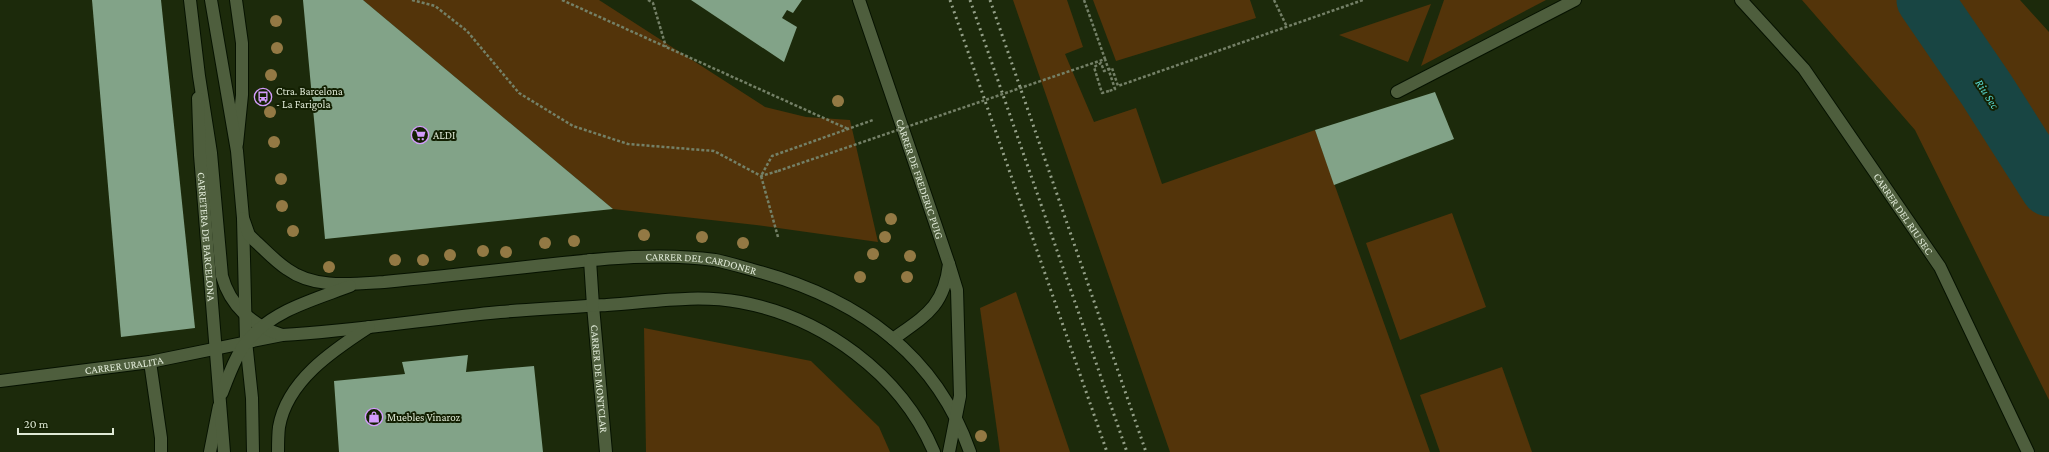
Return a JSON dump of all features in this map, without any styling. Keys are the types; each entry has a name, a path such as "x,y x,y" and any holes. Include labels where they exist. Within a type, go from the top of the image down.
{"street":[{"name":"CARRETERA DE BARCELONA","path":"190,0 199,76 211,153 222,276 228,292 246,317"},
{"path":"211,0 237,151 243,218 246,341 252,398 253,452"},
{"path":"236,0 242,43 242,80 237,151"},
{"name":"CARRER DE FREDERIC PUIG","path":"859,0 949,264 947,282 940,299 925,316 893,339"},
{"path":"1396,92 1575,0"},
{"name":"CARRER DEL RIU SEC","path":"1741,0 1804,69 1940,267 2028,452"},
{"name":"CARRETERA DE BARCELONA","path":"199,76 197,115 221,397 224,452"},
{"name":"CARRER DEL CARDONER","path":"243,218 249,235 288,270 315,282 355,284 590,260 636,257 707,260 737,265 812,289 850,308 874,323 893,339 918,364 942,393 970,452"},
{"name":"CARRER DE MONTCLAR","path":"590,260 606,452"},
{"path":"948,452 960,396 957,290 949,264"},
{"name":"CARRER DEL CARDONER","path":"246,341 261,327 288,310 355,284"},
{"path":"246,317 261,327 282,335 500,312 593,306 678,298 708,298 740,302 779,312 810,324 836,339 867,363 891,386 915,417 934,452"},
{"path":"278,452 279,427 292,396 301,382 335,349 370,326"},
{"name":"CARRER URALITA","path":"0,380 150,362 189,355 246,341 282,335"},
{"path":"221,397 232,369 246,341"},
{"path":"150,362 161,438 161,452"},
{"name":"CARRETERA DE BARCELONA","path":"210,452 221,397"}],"path":[{"path":"412,0 435,6 467,31 519,93 573,126 628,144 714,151 761,176 1105,59"},
{"path":"562,0 848,128"},
{"path":"648,0 652,3 666,47"},
{"path":"1084,0 1105,59 1115,89 1102,93 1094,67 1101,63 1104,71 1112,68 1118,86 1363,0"},
{"path":"1274,0 1287,27"},
{"path":"778,237 761,176 772,156 873,120"}],"shaded area":[{"path":"363,0 599,0 765,107 806,117 850,120 878,242 756,225 613,209"},
{"path":"1013,0 1067,0 1083,47 1065,54 1094,122 1136,108 1162,184 1315,130 1430,452 1170,452"},
{"path":"1093,0 1250,0 1256,18 1116,61"},
{"path":"1444,0 1546,0 1421,66"},
{"path":"1802,0 2020,0 2049,32 2049,400 1915,130"},
{"path":"1431,4 1408,62 1339,35"},
{"path":"1452,213 1486,307 1400,340 1366,243"},
{"path":"1016,292 1070,452 1000,452 980,308"},
{"path":"644,328 811,361 879,427 890,452 646,452"},
{"path":"1502,367 1532,452 1440,452 1420,395"}],"building":[{"path":"92,0 161,0 195,328 121,337"},
{"name":"ALDI","path":"303,0 363,0 613,209 325,239"},
{"path":"691,0 802,0 793,13 787,10 782,18 797,27 784,62"},
{"path":"1435,92 1454,139 1334,185 1315,130"},
{"path":"468,355 466,372 534,366 543,452 339,452 334,381 405,374 402,362"}],"waterway":[{"name":"Riu Sec","path":"1925,0 1986,89 2049,188"}],"railway":[{"path":"950,0 1107,452"},
{"path":"970,0 1127,452"},
{"path":"990,0 1146,452"}],"place":[{"name":"Ctra. Barcelona - La Farigola","path":"263,97"},
{"name":"ALDI","path":"420,135"},
{"name":"Muebles Vinaroz","path":"374,417"}]}
